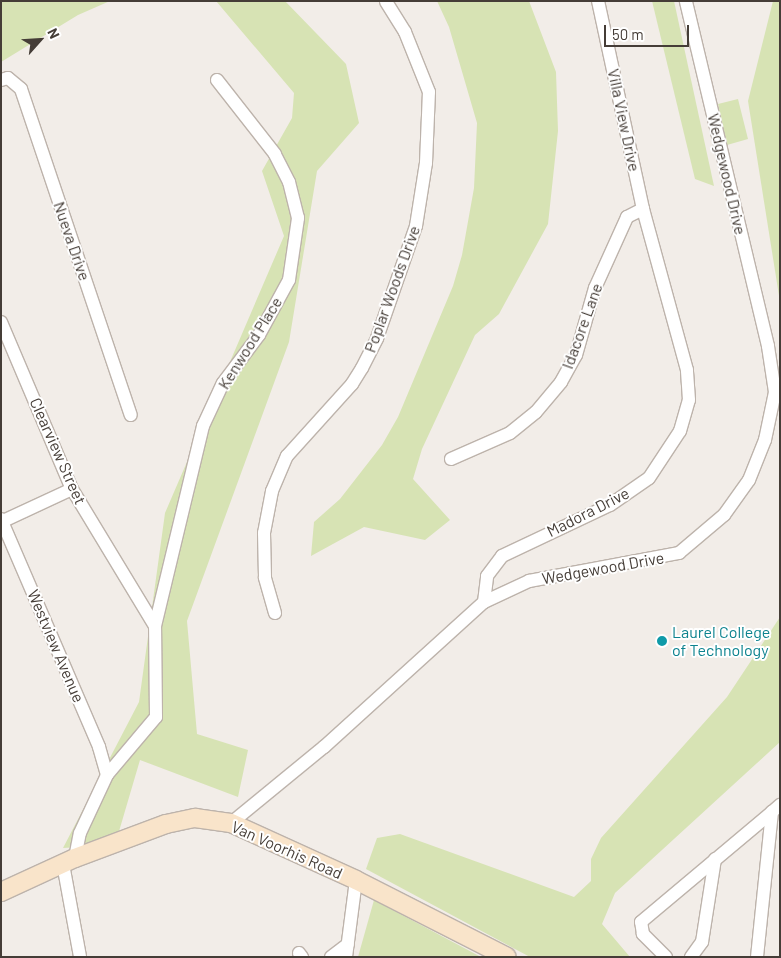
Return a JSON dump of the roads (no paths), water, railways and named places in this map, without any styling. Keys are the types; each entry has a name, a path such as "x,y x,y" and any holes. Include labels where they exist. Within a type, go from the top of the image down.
{"street":[{"name":"Poplar Woods Drive","path":"275,613 265,577 264,533 272,491 287,456 362,368 377,338 417,217 426,163 430,92 405,32 386,1"},
{"name":"Villa View Drive","path":"598,1 642,209"},
{"name":"Wedgewood Drive","path":"231,823 324,747 484,602 529,581 680,553 702,537 739,496 766,440 775,392 768,346 686,1"},
{"name":"Nueva Drive","path":"1,80 8,78 21,89 130,415"},
{"name":"Kenwood Place","path":"69,861 107,775 156,717 155,626 203,426 223,383 259,335 289,280 298,218 289,182 275,154 216,80"},
{"name":"Idacore Lane","path":"451,459 510,433 536,412 561,382 576,354 595,288 627,217 642,209"},
{"name":"Madora Drive","path":"484,602 487,576 502,556 610,505 630,492 649,478 680,432 689,400 687,370 642,209"},
{"name":"Clearview Street","path":"1,322 72,489 155,626"},
{"path":"2,521 72,489"},
{"name":"Westview Avenue","path":"2,521 99,747 107,775"},
{"path":"666,957 643,934 641,922 776,808"},
{"path":"757,957 776,808"},
{"name":"Van Voorhis Road","path":"1,892 69,861 166,824 195,818 231,823 356,880 507,957"},
{"path":"691,957 702,942 715,859"},
{"path":"69,861 80,957"},
{"path":"331,957 347,951 356,880"}],"place":[{"name":"Laurel College of Technology","path":"662,641"}]}
